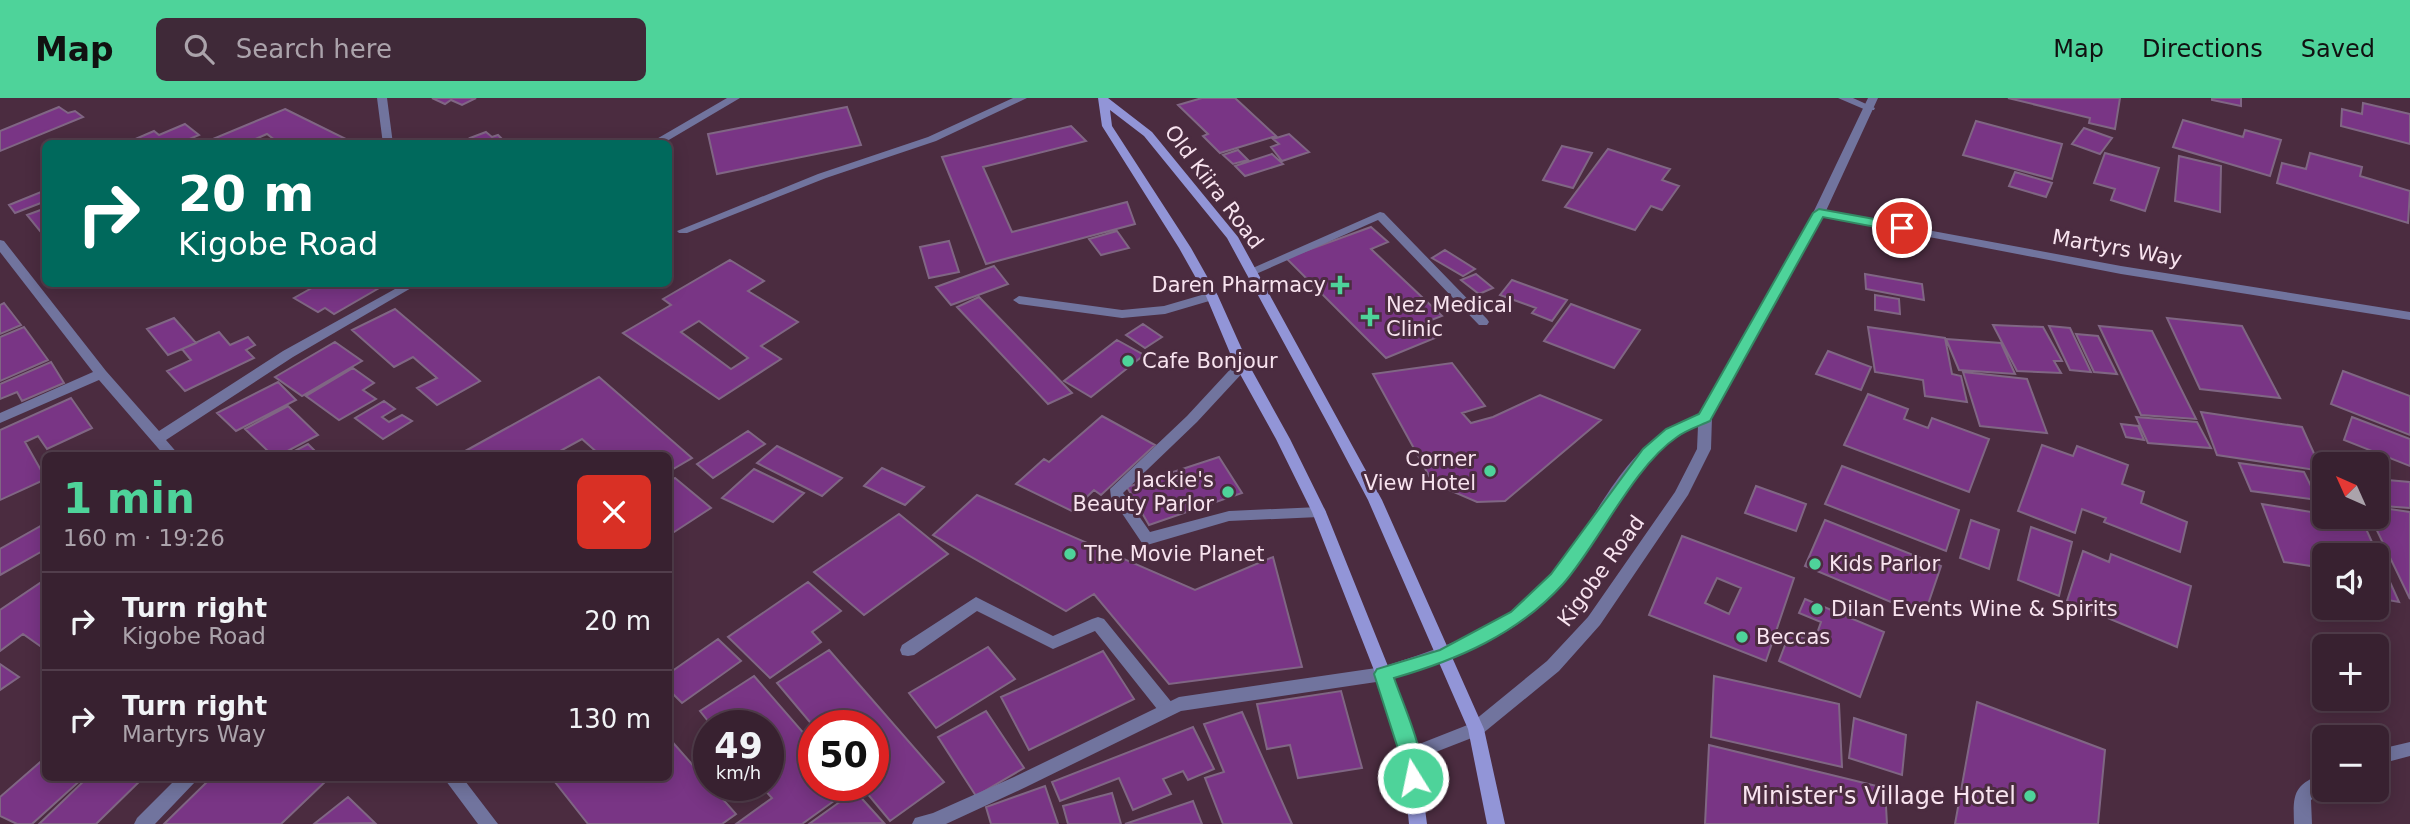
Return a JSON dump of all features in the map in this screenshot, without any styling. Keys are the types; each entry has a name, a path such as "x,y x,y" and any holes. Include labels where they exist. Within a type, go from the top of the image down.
{"main road":[{"name":"Old Kiira Road","path":"1104,99 1148,134 1232,237 1252,271 1375,500 1445,656 1476,729 1496,824"},
{"name":"Old Kiira Road","path":"1104,99 1107,126 1185,248 1212,296 1242,365 1283,439 1319,513 1396,706 1410,755 1418,824"}],"street":[{"path":"382,98 387,140"},
{"path":"660,140 736,98"},
{"path":"683,230 822,176 932,139 1022,98"},
{"path":"1843,98 1871,103"},
{"name":"Kigobe Road","path":"1410,755 1476,729 1553,666 1594,621 1681,495 1704,449 1705,417 1819,213 1871,103"},
{"name":"Martyrs Way","path":"1819,213 2122,270 2410,316"},
{"path":"1252,271 1380,215 1483,322"},
{"path":"0,244 101,374 169,452"},
{"path":"157,439 288,354 407,287"},
{"path":"1019,300 1122,314 1165,310 1212,296"},
{"path":"1242,365 1192,419 1117,489 1116,493 1147,539 1229,516 1319,513"},
{"path":"0,418 101,374"},
{"name":"Kigobe Road","path":"921,824 1020,782 1179,704 1383,674 1445,656 1518,617 1557,579 1648,453 1672,433 1705,417"},
{"path":"908,650 976,603 1052,643 1098,623 1167,709"},
{"path":"2389,755 2410,749"},
{"path":"143,824 185,781"},
{"path":"455,781 489,824"},
{"path":"2303,824 2302,796 2312,789"}],"building":[{"path":"432,98 476,98 462,105 451,100 445,104"},
{"path":"1202,98 1235,98 1276,136 1220,153 1203,136 1208,134 1178,105"},
{"path":"2008,98 2120,98 2115,129 2089,123 2090,118"},
{"path":"2241,98 2241,106 2212,100"},
{"path":"2363,103 2410,114 2410,144 2341,126 2342,109 2362,114"},
{"path":"59,107 68,113 75,111 83,117 0,151 0,131"},
{"path":"847,107 861,145 717,174 708,134"},
{"path":"285,109 348,140 275,140 267,134 253,140 211,140"},
{"path":"2183,120 2243,137 2245,130 2281,140 2270,176 2173,147"},
{"path":"1976,121 2062,144 2052,179 1963,155"},
{"path":"185,124 199,135 187,140 133,140 154,131 159,135"},
{"path":"1071,126 1086,141 983,167 1012,232 1127,202 1135,224 986,264 942,157"},
{"path":"2084,128 2112,138 2100,154 2072,144"},
{"path":"486,132 492,137 498,135 503,140 472,140 470,138"},
{"path":"1289,134 1309,152 1282,161 1271,147 1279,144 1273,139"},
{"path":"1562,146 1592,153 1573,188 1543,180"},
{"path":"1608,149 1670,169 1662,180 1679,186 1662,210 1651,206 1635,230 1565,207"},
{"path":"1238,150 1248,160 1233,164 1223,155"},
{"path":"2105,153 2159,168 2145,211 2111,200 2115,189 2094,183"},
{"path":"2310,153 2362,167 2360,176 2410,191 2408,223 2277,183 2282,163 2306,169"},
{"path":"1272,154 1283,164 1245,176 1235,166"},
{"path":"2179,156 2221,166 2220,212 2175,201"},
{"path":"2015,172 2052,183 2046,197 2009,186"},
{"path":"42,192 42,203 15,213 9,205"},
{"path":"42,209 42,230 40,231 27,215"},
{"path":"1371,227 1388,242 1371,249 1442,316 1426,322 1440,336 1386,358 1286,258"},
{"path":"1117,231 1129,248 1101,255 1089,239"},
{"path":"949,241 959,272 929,278 920,247"},
{"path":"1445,250 1475,269 1463,276 1432,258"},
{"path":"730,260 764,281 748,291 798,322 761,346 781,359 719,399 623,333 671,305 663,299","holes":["699,321 748,358 731,369 681,332"]},
{"path":"994,266 1008,284 951,305 936,287"},
{"path":"1476,274 1493,288 1479,294 1461,280"},
{"path":"1865,274 1922,284 1924,300 1866,289"},
{"path":"1512,280 1567,300 1552,321 1532,313 1536,308 1500,295"},
{"path":"314,287 381,287 334,314 325,308 318,312 294,298"},
{"path":"1875,295 1899,299 1900,314 1875,310"},
{"path":"979,297 1072,393 1048,404 957,307"},
{"path":"4,303 21,325 0,334 0,305"},
{"path":"1571,304 1640,330 1614,368 1544,341"},
{"path":"395,309 480,381 437,405 417,388 437,378 413,357 394,367 352,330"},
{"path":"174,318 196,343 168,355 147,329"},
{"path":"2167,318 2242,326 2280,398 2200,389"},
{"path":"1143,324 1162,337 1145,348 1126,335"},
{"path":"1993,325 2043,327 2062,361 2054,361 2061,373 2017,371"},
{"path":"2049,326 2070,328 2091,372 2070,370"},
{"path":"2099,326 2152,331 2196,419 2141,415"},
{"path":"24,327 48,360 0,381 0,337"},
{"path":"1868,327 1945,338 1952,374 1961,376 1967,402 1925,396 1923,380 1875,372"},
{"path":"219,332 230,345 248,337 255,345 246,350 254,358 185,391 167,371 191,360 182,349"},
{"path":"2076,334 2098,336 2117,374 2094,372"},
{"path":"1946,339 2001,343 2015,374 1959,370"},
{"path":"1117,340 1144,355 1091,397 1064,381"},
{"path":"335,342 362,361 302,396 275,377"},
{"path":"1828,351 1871,367 1861,390 1816,374"},
{"path":"51,362 64,383 22,401 17,392 0,399 0,384"},
{"path":"1452,363 1485,406 1462,413 1471,423 1493,417 1540,395 1601,420 1505,501 1477,502 1433,483 1373,374"},
{"path":"353,368 374,383 363,390 376,399 339,420 306,396"},
{"path":"2343,371 2410,396 2410,435 2331,404"},
{"path":"1963,372 2027,379 2047,433 1980,426"},
{"path":"599,377 692,458 672,470 672,452 597,452 582,439 558,452 463,452"},
{"path":"278,382 296,400 236,431 217,413"},
{"path":"1868,394 1908,409 1904,419 1928,428 1932,418 1989,439 1969,492 1844,445"},
{"path":"71,398 92,428 47,449 38,436 25,442 42,472 42,481 0,500 0,430"},
{"path":"384,401 395,409 382,417 389,422 402,415 412,421 383,439 355,418"},
{"path":"288,406 318,435 286,452 269,452 245,429"},
{"path":"2201,412 2302,427 2313,452 2312,469 2217,455"},
{"path":"1102,416 1155,445 1101,495 1094,490 1072,511 1016,484 1044,459 1049,462"},
{"path":"2136,417 2197,422 2211,448 2148,443"},
{"path":"2352,417 2410,439 2410,466 2389,458 2389,452 2374,452 2344,440"},
{"path":"2121,424 2138,426 2144,440 2126,437"},
{"path":"748,431 765,444 713,478 697,464"},
{"path":"308,444 316,452 293,452"},
{"path":"2042,445 2073,456 2077,446 2128,465 2122,484 2144,492 2141,503 2187,522 2180,552 2104,522 2106,518 2082,509 2075,533 2018,511"},
{"path":"777,446 842,478 822,496 757,463"},
{"path":"1219,457 1242,493 1149,525 1127,487"},
{"path":"2239,463 2304,472 2312,488 2312,499 2251,491"},
{"path":"1842,466 1959,510 1946,551 1825,504"},
{"path":"882,468 924,487 905,505 864,486"},
{"path":"754,469 804,493 773,522 722,498"},
{"path":"675,478 711,508 672,533 672,480"},
{"path":"2389,480 2410,482 2410,508 2389,506"},
{"path":"1756,486 1806,504 1796,531 1745,513"},
{"path":"977,495 1195,590 1273,557 1302,667 1169,684 1094,594 1066,611 933,535"},
{"path":"2262,504 2312,512 2312,529 2366,529 2372,543 2312,543 2312,566 2284,562"},
{"path":"2389,509 2410,512 2410,599 2389,555 2389,543 2383,543 2376,529 2389,529"},
{"path":"899,514 948,554 864,615 814,572"},
{"path":"1825,520 1941,566 1924,616 1805,566"},
{"path":"1971,520 1999,530 1989,569 1960,558"},
{"path":"42,525 42,551 0,575 0,549"},
{"path":"2031,527 2072,542 2059,596 2018,580"},
{"path":"1682,536 1794,578 1766,661 1649,615","holes":["1717,578 1741,588 1729,614 1705,603"]},
{"path":"2083,551 2109,562 2111,554 2191,586 2177,647 2067,601"},
{"path":"2389,580 2399,602 2389,600"},
{"path":"42,582 42,647 23,634 0,651 0,610"},
{"path":"808,582 841,611 812,632 821,642 770,678 728,637"},
{"path":"1805,599 1884,632 1860,697 1779,661 1790,632 1814,642 1821,622 1799,613"},
{"path":"718,639 741,661 682,703 672,693 672,671"},
{"path":"988,647 1015,679 936,728 909,693"},
{"path":"829,650 881,710 800,710 777,683"},
{"path":"1103,651 1134,699 1029,750 1001,697"},
{"path":"0,664 19,677 0,690"},
{"path":"754,676 784,710 702,710"},
{"path":"1714,676 1839,704 1842,767 1711,737"},
{"path":"1341,691 1362,768 1298,778 1290,745 1267,749 1257,704"},
{"path":"1977,702 2105,750 2098,824 1955,824"},
{"path":"784,710 798,727 798,801 834,801 802,824 736,824 768,801 784,801"},
{"path":"986,711 1024,768 976,796 938,737"},
{"path":"1242,712 1292,824 1223,824 1205,778 1224,772 1204,724"},
{"path":"1854,718 1906,735 1902,775 1849,758"},
{"path":"889,719 944,782 890,821 873,801 889,801"},
{"path":"1193,727 1214,769 1188,780 1183,771 1163,779 1171,794 1133,810 1119,778 1060,801 1052,782"},
{"path":"672,742 693,765 693,801 725,801 736,814 722,824 588,824 554,781 672,781"},
{"path":"1709,745 1885,788 1887,824 1705,824"},
{"path":"42,760 42,781 80,781 32,824 17,824 0,816 0,797"},
{"path":"84,781 140,781 96,824 39,824"},
{"path":"208,781 326,781 281,824 164,824"},
{"path":"1045,786 1058,824 991,824 986,807"},
{"path":"1112,793 1121,824 1068,824 1063,806"},
{"path":"348,797 375,823 314,824"},
{"path":"841,801 864,801 884,823 809,824"},
{"path":"1193,801 1202,824 1125,824"}],"place":[{"name":"Daren Pharmacy","path":"1340,285"},
{"name":"Nez Medical Clinic","path":"1370,317"},
{"name":"Cafe Bonjour","path":"1128,361"},
{"name":"Corner View Hotel","path":"1490,471"},
{"name":"Jackie's Beauty Parlor","path":"1228,492"},
{"name":"The Movie Planet","path":"1070,554"},
{"name":"Kids Parlor","path":"1815,564"},
{"name":"Dilan Events Wine & Spirits","path":"1817,609"},
{"name":"Beccas","path":"1742,637"},
{"name":"Minister's Village Hotel","path":"2030,796"}],"route":[{"path":"1413,778 1410,755 1396,706 1383,674 1445,656 1518,617 1557,579 1648,453 1672,433 1705,417 1819,213 1902,228"}]}
